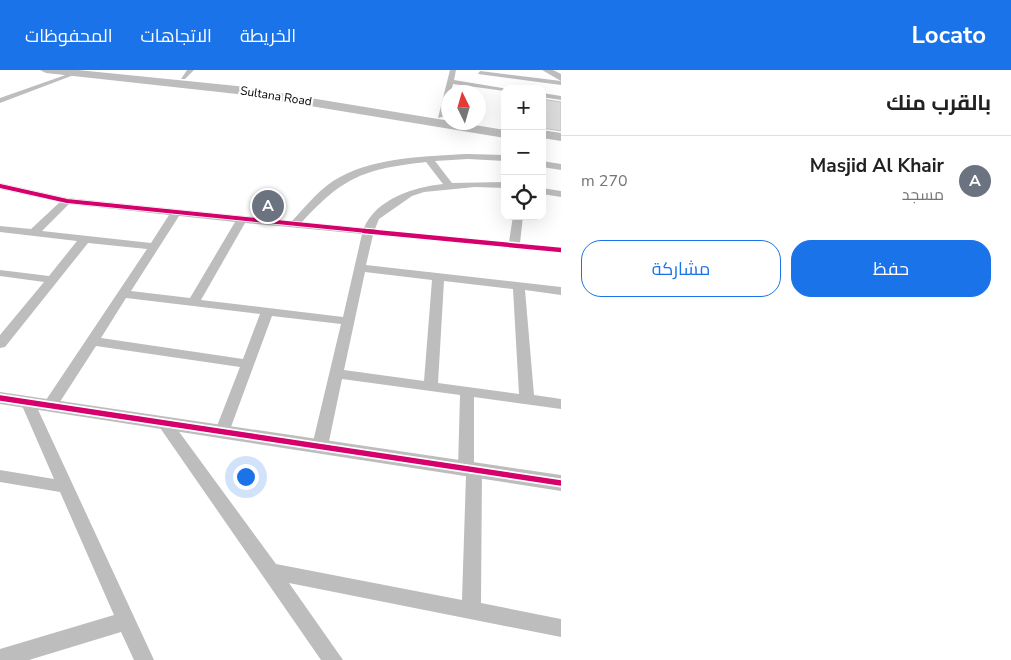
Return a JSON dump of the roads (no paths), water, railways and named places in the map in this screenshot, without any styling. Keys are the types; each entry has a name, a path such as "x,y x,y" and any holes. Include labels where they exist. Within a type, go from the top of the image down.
{"main road":[{"name":"Sultana Road","path":"46,70 238,90 501,133"},
{"name":"Sultana Road","path":"103,70 187,74 441,116"},
{"path":"486,123 501,126"},
{"path":"546,135 561,137"},
{"path":"546,142 561,144"}],"street":[{"path":"450,85 453,70"},
{"path":"546,70 561,78"},
{"path":"476,85 480,71 561,83"},
{"path":"0,102 76,73"},
{"path":"450,82 461,85"},
{"path":"486,89 501,89"},
{"path":"546,96 561,98"},
{"path":"294,225 322,194 346,178 376,168 429,160 501,157"},
{"path":"429,160 448,186"},
{"path":"546,165 561,167"},
{"path":"0,186 67,200 176,213 561,250"},
{"path":"320,446 368,232 374,217 409,194 422,190 448,186 501,186"},
{"path":"546,192 561,194"},
{"path":"33,233 67,200"},
{"path":"51,404 176,213"},
{"path":"193,303 241,220"},
{"path":"514,246 517,220"},
{"path":"0,229 154,247"},
{"path":"0,344 6,329 52,280 85,239"},
{"path":"360,268 561,291"},
{"path":"0,273 52,280"},
{"path":"431,387 438,277"},
{"path":"519,286 527,400"},
{"path":"123,294 348,321"},
{"path":"223,431 267,312"},
{"path":"92,341 248,364"},
{"path":"336,374 561,404"},
{"path":"467,392 470,469 471,610"},
{"path":"0,398 51,404 561,483"},
{"path":"27,401 144,660"},
{"path":"164,422 333,660"},
{"path":"0,476 66,487"},
{"path":"270,571 561,628"},
{"path":"0,660 126,621"}],"place":[{"name":"Masjid Al Khair","path":"268,206"}]}
